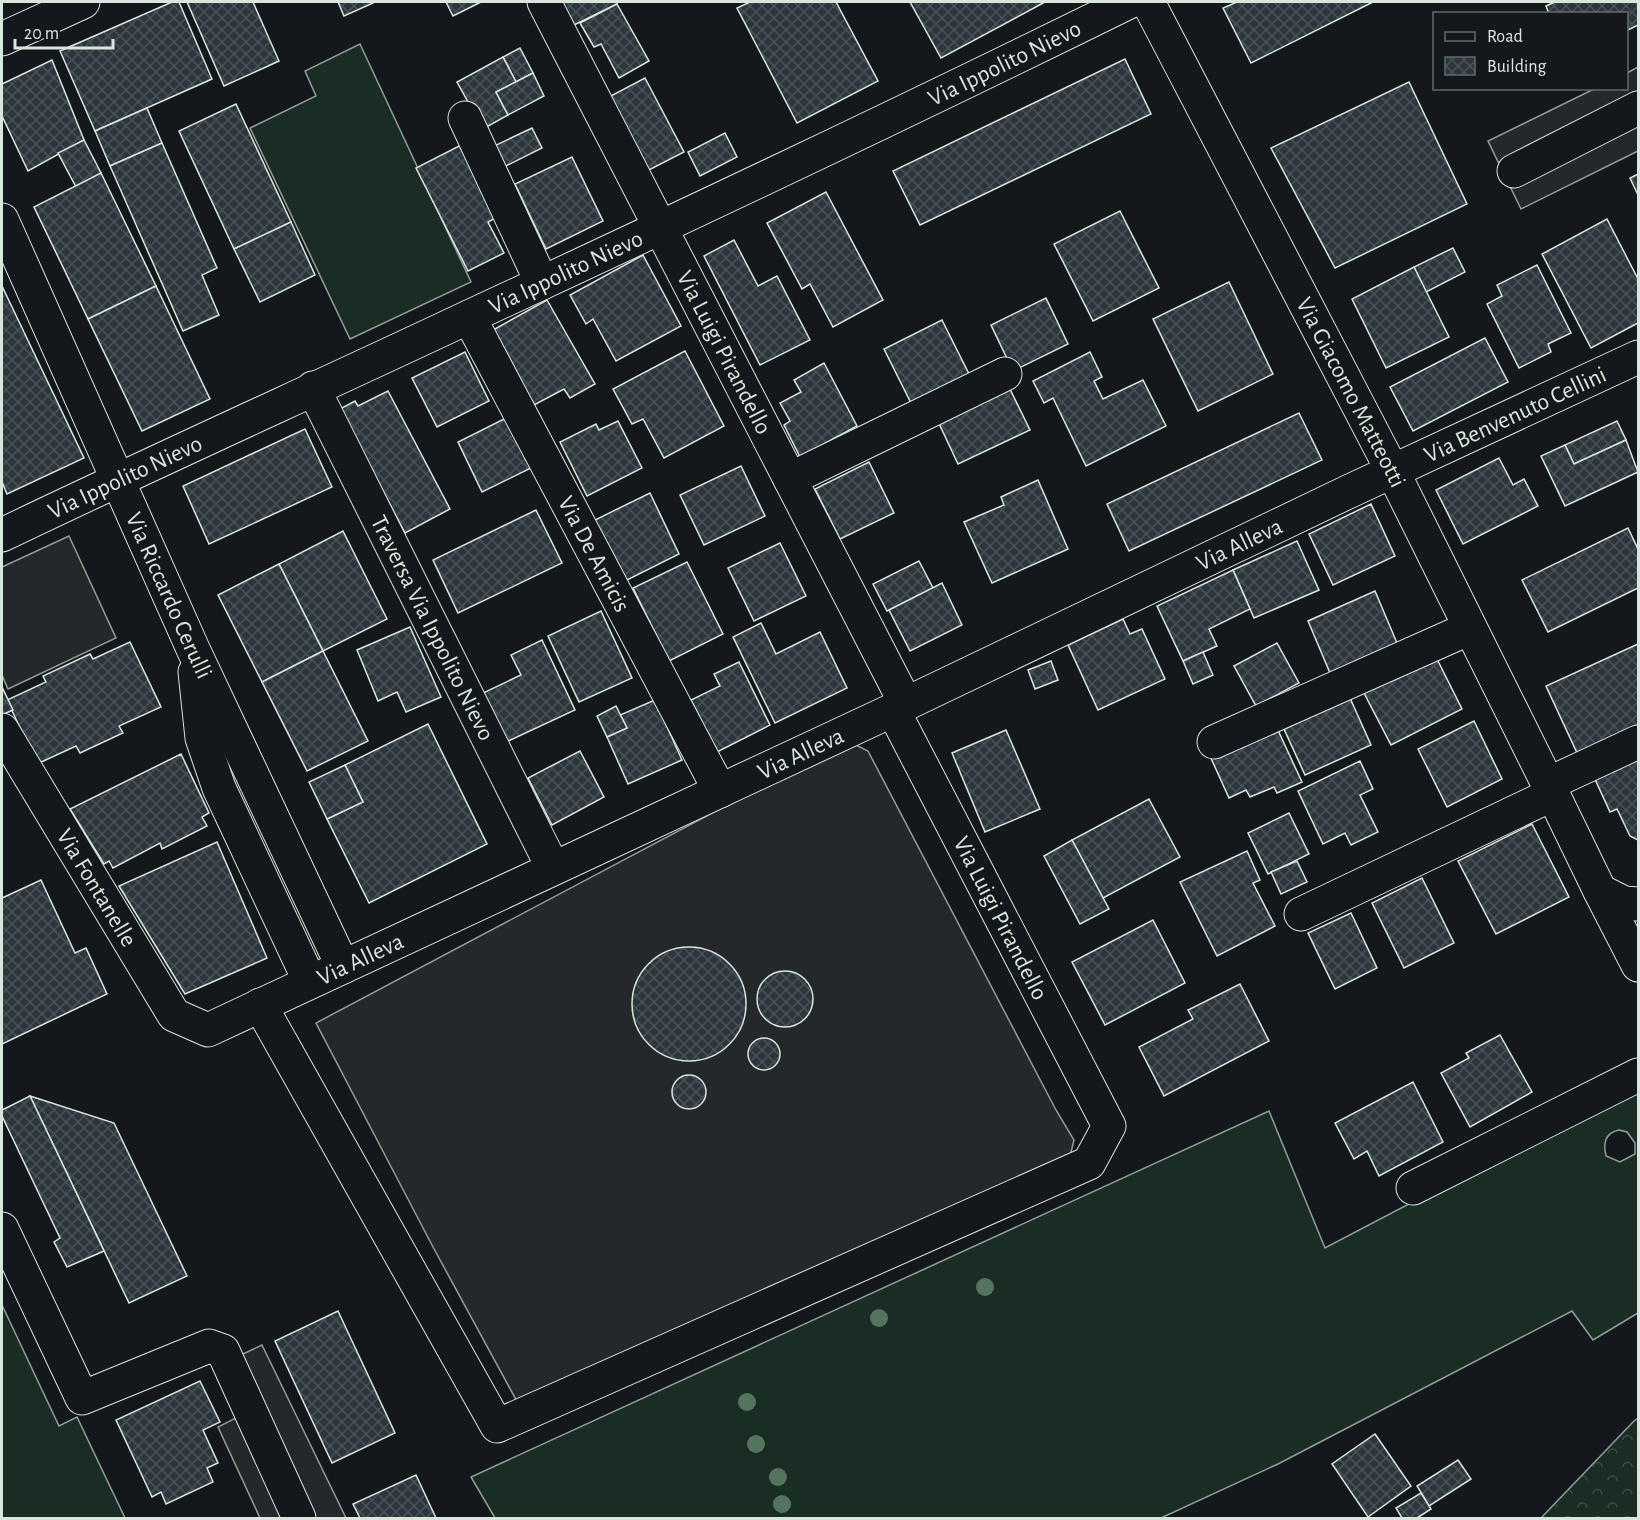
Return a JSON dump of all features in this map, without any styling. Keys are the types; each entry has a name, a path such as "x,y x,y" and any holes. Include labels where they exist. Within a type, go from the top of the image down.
{"street":[{"path":"2,39 83,2"},
{"name":"Via Luigi Pirandello","path":"260,1005 497,1426 635,1360 1089,1163 1109,1126 900,707 790,478 544,2"},
{"name":"Via Ippolito Nievo","path":"2,535 117,479 542,283 1129,2"},
{"name":"Via Giacomo Matteotti","path":"1148,2 1393,472 1638,965"},
{"path":"1514,171 1638,108"},
{"path":"465,118 542,283"},
{"name":"Via Riccardo Cerulli","path":"2,220 193,649 343,967"},
{"name":"Via De Amicis","path":"469,317 720,791"},
{"name":"Via Benvenuto Cellini","path":"1393,472 1638,357"},
{"path":"790,478 1005,374"},
{"name":"Traversa Via Ippolito Nievo","path":"313,388 553,868"},
{"name":"Via Alleva","path":"208,1030 900,707 1393,472"},
{"path":"1214,742 1470,628"},
{"path":"193,649 202,738 219,788 310,982"},
{"name":"Via Fontanelle","path":"2,730 174,1015 208,1030"},
{"path":"1301,914 1551,789 1638,742"},
{"path":"1600,891 1624,903 1638,904"},
{"path":"1413,1188 1638,1075"},
{"path":"2,1229 82,1398 209,1346 223,1351 299,1518"}],"green space":[{"path":"360,44 471,282 350,339 250,128 316,96 305,71"},
{"path":"1638,1084 1638,1313 1593,1340 1572,1311 1278,1464 1161,1518 495,1518 471,1477 1269,1111 1325,1248","holes":["1614,1131 1627,1132 1635,1143 1635,1154 1620,1162 1606,1156 1605,1143 1608,1136"]},
{"path":"2,1305 59,1426 77,1417 125,1518 2,1518"},
{"path":"1638,1418 1638,1518 1541,1518 1633,1422"}],"shaded area":[{"path":"1638,67 1638,151 1521,209 1488,141 1592,90 1628,90 1628,72"},
{"path":"69,536 116,638 8,689 2,675 2,567"},
{"path":"848,741 868,751 1056,1110 1074,1140 1069,1160 520,1407 316,1023"},
{"path":"262,1345 346,1518 260,1518 218,1427 238,1417 213,1368"}],"building":[{"path":"172,2 179,2 212,79 95,131 60,51"},
{"path":"187,2 253,2 279,61 224,86"},
{"path":"338,2 372,2 373,3 344,16"},
{"path":"446,2 481,2 453,16"},
{"path":"557,2 616,2 617,4 570,27"},
{"path":"750,2 836,2 878,81 797,123 737,8"},
{"path":"910,2 1045,2 941,58"},
{"path":"1237,2 1373,2 1251,63 1223,8"},
{"path":"1555,2 1638,2 1638,25 1628,30 1628,12 1548,12 1546,6"},
{"path":"617,4 649,61 619,78 601,44 594,47 580,23"},
{"path":"520,48 533,73 516,82 503,57"},
{"path":"503,57 516,82 496,92 508,115 483,129 457,82"},
{"path":"1125,59 1151,114 920,225 893,171"},
{"path":"52,60 84,140 28,171 2,116 2,84"},
{"path":"533,73 544,96 508,115 496,92"},
{"path":"645,78 684,152 643,173 605,99"},
{"path":"1409,82 1467,204 1335,268 1271,148"},
{"path":"236,104 291,222 234,249 179,131"},
{"path":"147,108 162,143 110,166 95,131"},
{"path":"532,128 542,148 500,169 490,148"},
{"path":"725,133 737,157 700,176 688,152"},
{"path":"84,140 101,173 76,187 58,153"},
{"path":"162,143 217,268 202,275 219,315 183,331 110,166"},
{"path":"463,144 499,216 488,222 504,253 468,271 416,168"},
{"path":"572,157 603,221 546,249 515,184"},
{"path":"101,173 156,286 88,319 34,207"},
{"path":"1638,174 1638,195 1630,178"},
{"path":"826,192 883,300 833,327 810,284 802,289 767,223"},
{"path":"1120,211 1159,288 1093,321 1054,244"},
{"path":"1607,219 1638,279 1638,323 1591,348 1542,254"},
{"path":"291,222 315,275 260,302 234,249"},
{"path":"734,240 758,286 777,276 810,340 760,365 704,256"},
{"path":"1453,248 1465,272 1426,292 1414,267"},
{"path":"643,255 681,326 616,361 593,319 586,324 570,295"},
{"path":"1537,265 1571,333 1548,344 1551,352 1519,368 1487,304 1502,296 1497,285"},
{"path":"1414,267 1449,337 1386,368 1352,299"},
{"path":"1229,282 1273,374 1198,411 1153,319"},
{"path":"2,286 84,458 7,494 2,482"},
{"path":"156,286 210,399 142,431 88,319"},
{"path":"1046,298 1068,344 1013,371 991,325"},
{"path":"547,300 595,384 570,398 564,389 534,405 493,330"},
{"path":"942,320 970,376 912,405 884,349"},
{"path":"1485,338 1508,382 1413,431 1390,387"},
{"path":"685,351 724,426 664,458 643,419 632,424 613,389"},
{"path":"465,352 489,401 437,427 412,378"},
{"path":"1090,352 1102,377 1094,381 1103,399 1143,380 1166,426 1086,466 1053,398 1044,403 1033,381"},
{"path":"824,363 857,426 800,457 784,425 790,421 780,403 801,392 794,380"},
{"path":"1007,383 1030,430 958,464 936,417"},
{"path":"388,391 450,509 405,533 340,409 355,401 358,406"},
{"path":"1299,413 1322,460 1129,551 1107,504"},
{"path":"508,417 533,467 482,492 458,442"},
{"path":"618,421 642,468 587,496 560,442 596,424 599,430"},
{"path":"1617,421 1626,440 1574,464 1565,445"},
{"path":"305,429 332,487 209,544 183,486"},
{"path":"1626,440 1638,472 1565,506 1541,456 1565,445 1574,464"},
{"path":"1499,458 1513,485 1524,479 1538,506 1463,544 1436,490"},
{"path":"869,462 894,513 840,539 815,489"},
{"path":"741,466 765,516 704,545 680,495"},
{"path":"1038,480 1068,549 992,583 964,522 1004,505 1001,497"},
{"path":"650,493 679,554 625,581 595,520"},
{"path":"1371,504 1395,556 1333,585 1309,534"},
{"path":"536,510 562,563 458,613 433,560"},
{"path":"1628,528 1638,549 1638,588 1548,632 1522,580"},
{"path":"343,531 387,619 323,651 279,564"},
{"path":"1297,541 1319,590 1254,618 1233,570"},
{"path":"780,543 806,596 754,621 728,568"},
{"path":"919,561 933,588 887,611 873,584"},
{"path":"687,562 723,634 669,661 633,588"},
{"path":"279,564 323,651 262,682 218,595"},
{"path":"1233,570 1250,609 1209,629 1217,646 1183,661 1157,606"},
{"path":"942,583 962,625 910,651 889,610"},
{"path":"1375,591 1397,643 1330,673 1308,621"},
{"path":"601,611 632,678 579,702 548,636"},
{"path":"1123,619 1130,634 1142,629 1165,679 1098,710 1068,645"},
{"path":"761,623 776,654 820,632 847,688 775,723 733,637"},
{"path":"410,627 441,697 406,712 397,692 378,701 357,650"},
{"path":"542,640 575,710 506,742 483,693 521,675 511,655"},
{"path":"130,642 161,707 119,726 123,733 80,753 76,746 37,764 7,700 46,682 43,676 90,654 93,659"},
{"path":"1277,643 1299,683 1256,706 1234,666"},
{"path":"1638,644 1638,727 1578,755 1546,686"},
{"path":"323,651 368,741 307,771 262,682"},
{"path":"1203,652 1213,675 1193,684 1183,661"},
{"path":"1435,655 1462,709 1391,745 1363,691"},
{"path":"1051,661 1058,680 1035,689 1028,670"},
{"path":"739,662 770,725 717,752 691,700 720,686 714,674"},
{"path":"2,687 13,710 2,715"},
{"path":"1350,698 1371,745 1305,775 1284,729"},
{"path":"655,700 682,760 628,784 607,737 627,728 620,715"},
{"path":"616,706 627,728 607,737 597,716"},
{"path":"1474,721 1502,779 1447,807 1418,749"},
{"path":"428,724 487,844 369,903 327,819 363,802 345,765"},
{"path":"1276,726 1302,782 1277,793 1274,787 1250,797 1246,790 1229,798 1210,756"},
{"path":"1006,730 1040,809 985,832 952,753"},
{"path":"580,751 604,797 552,825 528,778"},
{"path":"181,754 209,813 202,817 207,826 162,849 160,843 113,868 109,861 104,864 70,809"},
{"path":"1638,755 1638,840 1630,836 1617,809 1610,812 1594,777"},
{"path":"1360,761 1373,789 1360,795 1378,832 1351,845 1345,833 1323,844 1298,791"},
{"path":"345,765 363,802 327,819 309,782"},
{"path":"1149,799 1180,857 1103,898 1072,840"},
{"path":"1289,813 1309,854 1268,874 1248,833"},
{"path":"1532,824 1569,897 1496,934 1458,861"},
{"path":"1072,840 1109,909 1080,924 1044,856"},
{"path":"217,842 267,958 185,994 119,886"},
{"path":"1247,851 1260,880 1253,883 1275,926 1217,956 1180,882"},
{"path":"1297,861 1307,882 1281,894 1271,872"},
{"path":"1422,878 1454,943 1404,968 1372,903"},
{"path":"41,880 75,953 86,948 107,994 2,1044 2,898"},
{"path":"1351,913 1377,968 1335,989 1308,933"},
{"path":"1153,920 1185,983 1105,1025 1072,962"},
{"path":"689,947 711,952 729,964 741,982 746,1004 741,1026 729,1044 711,1056 689,1061 667,1056 649,1044 637,1026 632,1004 637,982 649,964 667,952"},
{"path":"785,971 805,979 813,999 805,1019 785,1027 765,1019 757,999 765,979"},
{"path":"1240,984 1269,1041 1164,1096 1139,1047 1193,1019 1188,1010"},
{"path":"1500,1035 1532,1092 1470,1127 1441,1073 1469,1058 1466,1053"},
{"path":"764,1038 775,1043 780,1054 775,1065 764,1070 753,1065 748,1054 753,1043"},
{"path":"689,1075 701,1080 706,1092 701,1104 689,1109 677,1104 672,1092 677,1080"},
{"path":"1413,1082 1443,1142 1379,1176 1367,1151 1354,1159 1335,1123"},
{"path":"30,1096 114,1123 187,1276 129,1303"},
{"path":"30,1096 104,1251 67,1267 54,1242 60,1238 2,1116 2,1110"},
{"path":"338,1311 395,1433 332,1463 275,1341"},
{"path":"200,1381 220,1422 203,1430 218,1463 207,1468 213,1482 166,1504 161,1492 152,1497 116,1420"},
{"path":"1375,1434 1411,1486 1368,1517 1332,1464"},
{"path":"1458,1460 1471,1479 1429,1506 1417,1486"},
{"path":"416,1475 436,1518 360,1518 353,1504"},
{"path":"1421,1493 1431,1509 1417,1518 1402,1518 1396,1508"}]}
